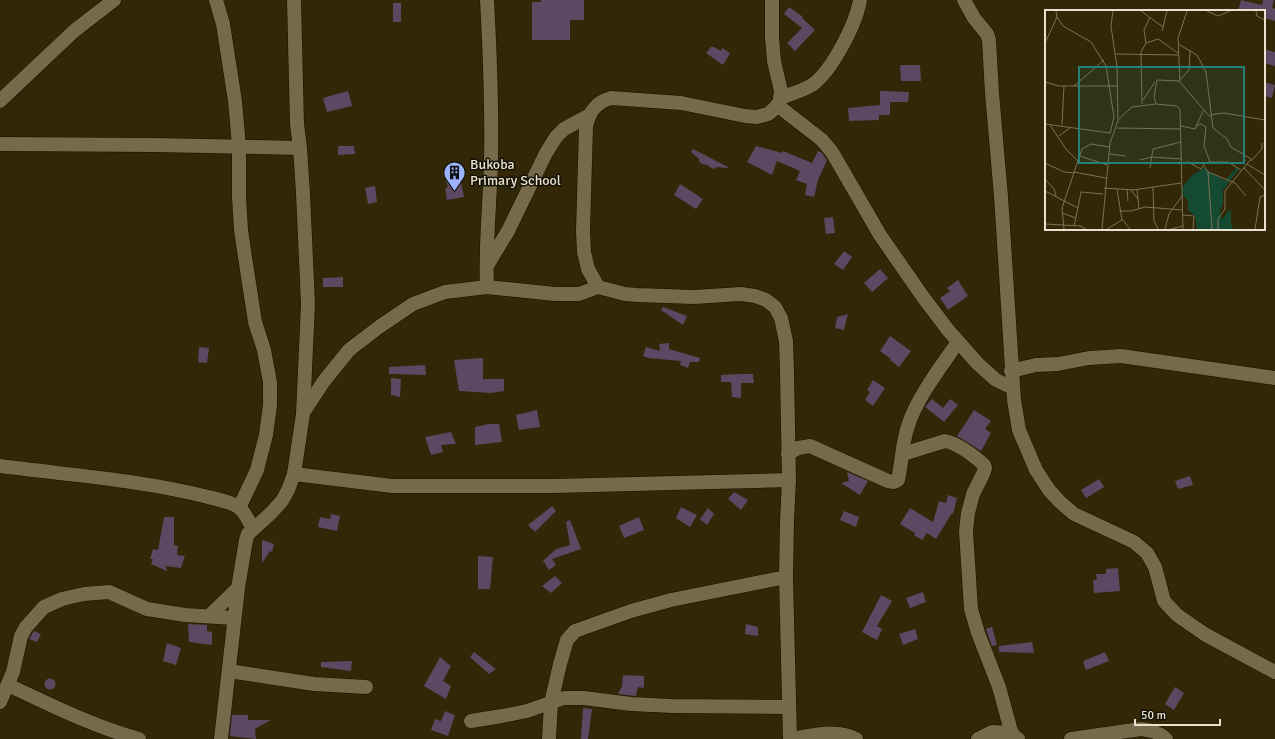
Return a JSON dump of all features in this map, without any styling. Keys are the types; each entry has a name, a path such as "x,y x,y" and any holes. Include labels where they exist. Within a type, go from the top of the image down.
{"street":[{"path":"0,101 74,31 114,0"},
{"path":"216,0 223,24 234,94 239,146 239,197 241,230 255,322 264,350 270,382 270,405 266,435 258,470 239,508"},
{"path":"221,739 234,618 246,540 248,534 282,501 288,490 294,474 303,414 308,304 300,148 297,124 294,0"},
{"path":"487,0 491,87 491,162 486,266 487,287"},
{"path":"772,0 772,37 774,61 781,91 779,101"},
{"path":"486,266 508,231 546,153 556,137 564,129 588,116 596,106 604,100 611,98 682,103 745,116 757,117 768,114 779,101 813,84 823,74 834,60 853,24 860,0"},
{"path":"964,0 974,18 987,34 989,40 1001,196 1012,388 1019,430 1036,470 1049,490 1074,514 1134,542 1147,553 1155,566 1164,601 1177,615 1206,635 1275,672"},
{"path":"779,101 822,140 832,152 880,235 948,330 978,364 996,380 1012,388"},
{"path":"588,116 586,126 583,231 584,252 588,269 598,287"},
{"path":"0,144 300,148"},
{"path":"303,414 324,381 349,350 413,304 445,292 487,287 555,294 579,294 598,287 630,295 694,297 741,294 755,296 766,300 775,308 781,318 786,341 789,480 786,577 789,644 790,739 836,734 845,734 856,739"},
{"path":"788,454 798,448 810,446 888,481 894,482 898,480 908,426 913,413 958,342"},
{"path":"1011,371 1036,365 1058,364 1089,358 1121,356 1275,378"},
{"path":"903,454 945,441 960,448 984,465 985,468 984,474 973,494 968,513 966,531 971,609 978,633 999,687 1015,736 992,732 978,739"},
{"path":"0,466 161,487 216,499 239,508 247,517 253,529"},
{"path":"294,474 392,486 560,486 789,480"},
{"path":"549,739 551,703 564,649 567,640 575,631 631,611 671,600 786,577"},
{"path":"209,616 238,588"},
{"path":"0,702 13,672 21,636 26,627 44,607 62,599 84,594 109,592 148,609 185,615 234,618"},
{"path":"229,672 314,684 366,687"},
{"path":"8,685 66,712 139,739"},
{"path":"471,721 508,715 564,698 584,698 631,704 666,706 789,707"},
{"path":"1071,739 1141,729 1152,730 1166,739"}],"building":[{"path":"541,0 584,0 584,20 570,20 570,40 532,40 532,2 541,2"},
{"path":"1241,0 1262,5 1263,0 1274,0 1272,7 1275,9 1275,21 1265,18 1265,10 1238,10"},
{"path":"393,3 401,3 401,22 393,22"},
{"path":"789,7 803,17 802,18 815,30 795,51 787,43 802,28 784,14"},
{"path":"711,47 721,51 722,48 730,53 723,65 706,53"},
{"path":"1265,49 1275,52 1275,66 1265,63"},
{"path":"900,65 920,65 921,81 901,81"},
{"path":"1265,82 1275,85 1272,98 1265,96"},
{"path":"348,91 352,106 327,112 323,98"},
{"path":"880,91 909,92 908,102 890,102 890,115 879,115 879,120 849,121 848,108 880,105"},
{"path":"338,146 354,146 355,154 338,155"},
{"path":"756,146 782,153 783,151 812,163 818,151 822,153 827,160 818,180 814,197 805,195 807,184 796,180 800,171 777,161 772,175 747,162"},
{"path":"693,149 728,168 717,167 713,169 702,164 691,152"},
{"name":"Bukoba Primary School","path":"460,178 464,197 447,200 445,188 448,187 446,181"},
{"path":"680,184 703,199 696,209 674,195"},
{"path":"375,186 377,202 368,204 365,188"},
{"path":"833,217 835,233 826,234 824,218"},
{"path":"844,251 852,257 843,270 834,264"},
{"path":"880,269 888,278 872,292 864,283"},
{"path":"343,277 343,287 323,287 323,278"},
{"path":"958,280 968,296 948,310 940,298 950,291 947,288"},
{"path":"663,307 687,316 683,325 661,310"},
{"path":"848,314 844,330 835,328 837,317"},
{"path":"890,336 911,351 899,367 880,351"},
{"path":"669,343 669,349 700,358 699,362 690,362 688,368 680,365 681,361 648,358 643,356 646,347 660,351 659,344"},
{"path":"199,347 209,348 207,363 198,362"},
{"path":"483,358 483,379 504,379 504,391 491,393 459,391 454,360"},
{"path":"425,365 426,375 389,374 389,367"},
{"path":"753,374 754,383 741,383 741,398 732,397 731,382 721,382 721,375"},
{"path":"391,378 401,379 400,397 391,395"},
{"path":"873,380 885,388 873,406 865,400 870,392 867,390"},
{"path":"932,399 943,408 950,399 958,405 944,422 925,407"},
{"path":"537,410 540,427 519,430 516,415"},
{"path":"974,410 991,421 985,429 991,433 981,451 957,436"},
{"path":"488,424 499,424 502,442 475,445 475,427"},
{"path":"451,432 456,444 441,445 443,452 431,455 425,437"},
{"path":"847,472 868,481 860,495 841,483 849,481"},
{"path":"1190,476 1193,485 1178,489 1175,481"},
{"path":"1099,479 1104,487 1086,498 1081,490"},
{"path":"734,492 748,500 741,510 728,499"},
{"path":"948,495 957,498 953,514 952,513 936,539 927,533 922,540 914,535 915,533 900,524 910,508 933,522 939,501 946,503"},
{"path":"552,506 556,511 535,532 528,525"},
{"path":"681,507 697,515 690,527 676,518"},
{"path":"708,508 714,514 707,525 700,519"},
{"path":"844,511 859,517 856,527 840,520"},
{"path":"331,514 340,516 337,531 318,527 320,517 330,519"},
{"path":"164,517 174,517 174,545 178,546 177,555 185,556 181,568 166,566 167,571 151,564 153,559 150,559 153,549 158,550"},
{"path":"639,517 644,530 624,538 619,526"},
{"path":"570,520 581,549 552,559 556,565 549,570 544,562 541,563 556,549 570,545 566,522"},
{"path":"262,540 274,544 272,552 270,551 262,563"},
{"path":"478,556 493,557 490,589 478,589"},
{"path":"1118,568 1120,591 1094,593 1093,580 1097,580 1096,574 1106,574 1106,569"},
{"path":"555,576 562,583 551,593 542,586"},
{"path":"923,592 926,602 910,608 906,598"},
{"path":"881,595 892,601 877,626 882,629 877,640 862,632"},
{"path":"188,624 207,625 207,631 212,632 212,645 189,642"},
{"path":"746,624 758,627 758,636 745,634"},
{"path":"992,627 997,645 992,646 986,629"},
{"path":"915,629 918,639 903,645 899,634"},
{"path":"34,631 41,634 37,642 29,639"},
{"path":"1032,642 1034,653 999,652 999,646"},
{"path":"167,643 181,648 176,665 163,661"},
{"path":"474,652 496,669 489,674 470,657"},
{"path":"1105,652 1109,661 1086,670 1083,661"},
{"path":"440,657 451,666 443,681 451,686 446,699 424,686"},
{"path":"352,661 351,671 321,667 321,662"},
{"path":"623,675 644,676 644,688 638,687 636,696 618,694 622,686"},
{"path":"50,678 54,680 56,684 54,688 50,690 46,688 44,684 46,680"},
{"path":"1175,687 1184,693 1174,710 1165,704"},
{"path":"583,708 592,709 588,739 581,739"},
{"path":"445,711 455,715 448,736 431,730 435,719 441,721"},
{"path":"232,715 248,715 248,720 271,720 255,729 256,739 230,736"}],"place":[{"name":"Bukoba Primary School","path":"454,192"}]}
